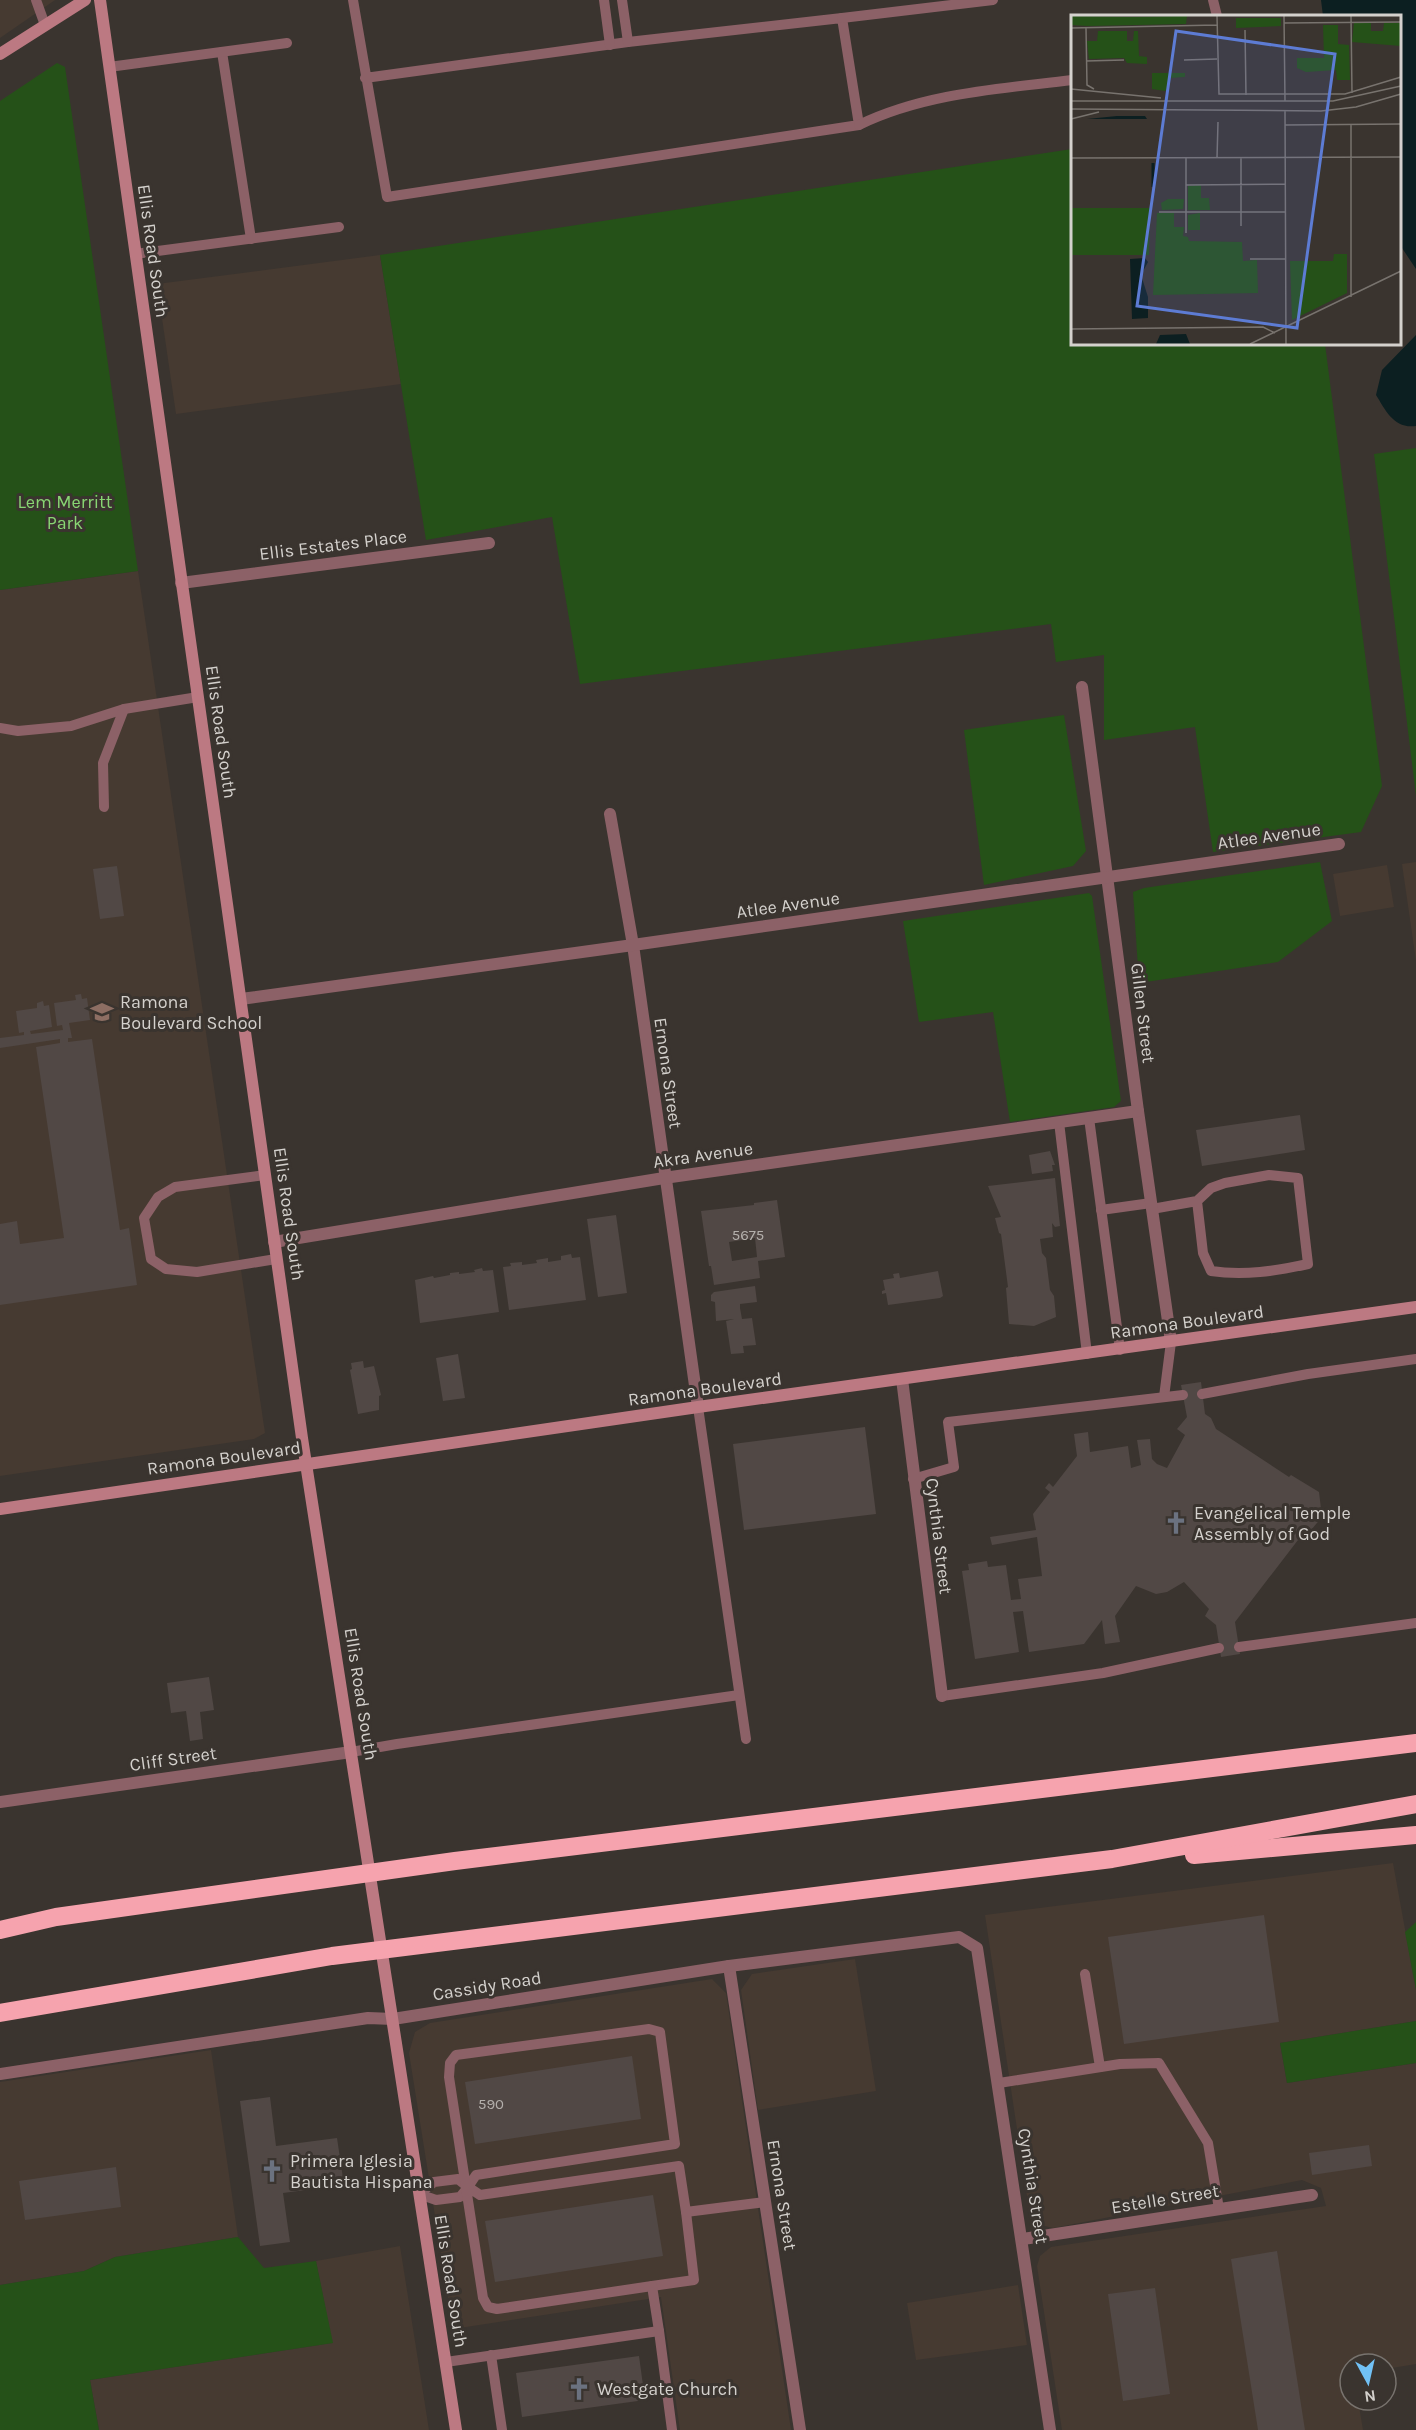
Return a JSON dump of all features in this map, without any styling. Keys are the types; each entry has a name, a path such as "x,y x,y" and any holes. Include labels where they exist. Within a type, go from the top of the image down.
{"highway":[{"path":"0,1930 57,1917 454,1861 1416,1743"},
{"path":"0,2013 332,1956 1112,1859 1416,1804"},
{"path":"1112,1859 1191,1855 1416,1835"}],"street":[{"path":"0,54 85,0"},
{"name":"Ellis Road South","path":"100,0 276,1259 456,2430"},
{"name":"Ellis Estates Place","path":"181,583 489,543"},
{"name":"Gillen Street","path":"1082,687 1171,1342"},
{"name":"Ernona Street","path":"610,814 633,945 698,1407"},
{"name":"Atlee Avenue","path":"241,999 1339,844"},
{"name":"Akra Avenue","path":"274,1242 664,1178 1138,1111"},
{"name":"Ramona Boulevard","path":"0,1509 698,1407 1416,1307"},
{"name":"Cynthia Street","path":"902,1379 942,1696"},
{"name":"Cliff Street","path":"0,1802 351,1752"},
{"name":"Cassidy Road","path":"0,2074 368,2018 393,2019 729,1966 959,1937 978,1947"},
{"name":"Cynthia Street","path":"978,1947 1050,2430"},
{"name":"Ernona Street","path":"729,1966 800,2430"},
{"name":"Estelle Street","path":"1023,2239 1312,2195"}],"lane":[{"path":"36,0 45,25"},
{"path":"353,0 387,197 859,125 880,115 940,98 1071,80"},
{"path":"604,0 610,45"},
{"path":"622,0 628,42"},
{"path":"365,78 628,42 993,0"},
{"path":"1213,0 1218,15"},
{"path":"842,18 859,125"},
{"path":"109,67 287,43"},
{"path":"222,52 251,239"},
{"path":"135,254 339,227"},
{"path":"0,728 18,731 70,726 124,709 198,697"},
{"path":"104,807 103,763 124,709"},
{"path":"1089,1118 1120,1350"},
{"path":"1059,1122 1087,1354"},
{"path":"265,1175 175,1187 158,1197 144,1218 151,1259 166,1269 197,1272 276,1259"},
{"path":"1101,1210 1197,1201 1211,1188 1225,1183 1269,1175 1298,1178 1308,1264 1276,1271 1242,1273 1211,1271 1203,1253 1197,1201"},
{"path":"1164,1397 1171,1342"},
{"path":"1202,1394 1308,1374 1416,1359"},
{"path":"913,1479 954,1467 948,1422 1182,1395"},
{"path":"698,1407 746,1738"},
{"path":"1239,1647 1416,1623"},
{"path":"942,1696 1103,1673 1220,1648"},
{"path":"351,1752 397,1743 740,1695"},
{"path":"1085,1974 1100,2067"},
{"path":"649,2029 660,2032 679,2166 694,2280 497,2308 488,2307 483,2298 468,2187 449,2077 450,2063 456,2055 649,2029"},
{"path":"999,2083 1120,2064 1159,2063 1208,2143 1219,2209"},
{"path":"419,2194 436,2200 460,2197 476,2175 675,2144"},
{"path":"419,2194 434,2182 458,2180 480,2195 679,2166"},
{"path":"686,2212 765,2202"},
{"path":"652,2286 672,2430"},
{"path":"446,2362 660,2331"},
{"path":"491,2355 502,2430"}],"shaded area":[{"path":"0,0 55,0 0,38"},
{"path":"1321,0 1416,0 1416,269 1401,246 1401,15 1323,15"},
{"path":"380,255 401,384 176,414 157,284"},
{"path":"1416,335 1416,426 1408,426 1396,422 1376,395 1382,370"},
{"name":"Ramona Boulevard School","path":"138,571 265,1433 254,1439 0,1476 0,590"},
{"path":"1416,862 1416,961 1402,864"},
{"path":"1387,865 1394,907 1340,916 1333,874"},
{"path":"1393,1863 1416,1990 1416,2021 1280,2043 1287,2083 1416,2063 1416,2364 1398,2367 1398,2352 1338,2352 1338,2412 1360,2412 1363,2430 1062,2430 1037,2266 1040,2256 1051,2247 1326,2206 1321,2188 1302,2180 1053,2228 1037,2224 1030,2216 985,1915"},
{"path":"855,1959 876,2091 758,2110 741,1990 752,1974"},
{"path":"712,1979 726,1993 791,2430 680,2430 661,2297 453,2329 409,2053 415,2032 430,2023"},
{"path":"211,2050 238,2237 115,2257 84,2271 0,2285 0,2082"},
{"path":"400,2246 429,2430 99,2430 90,2380 332,2343 316,2261"},
{"path":"1018,2285 1027,2345 916,2360 907,2303"}],"green space":[{"name":"Lem Merritt Park","path":"57,63 65,67 138,571 0,590 0,101"},
{"path":"1071,149 1071,345 1325,345 1382,786 1361,832 1213,852 1195,727 1104,740 1104,655 1056,662 1051,624 580,684 552,517 426,540 380,255"},
{"path":"1416,448 1416,796 1374,454"},
{"path":"1064,715 1086,851 1073,866 984,885 964,730"},
{"path":"1320,862 1332,921 1278,962 1139,983 1133,892 1144,888"},
{"path":"1089,893 1092,896 1121,1101 1114,1107 1010,1122 993,1012 919,1022 903,921"},
{"path":"1416,1922 1416,1990 1405,1932"},
{"path":"1416,2021 1416,2063 1287,2083 1280,2043"},
{"path":"238,2237 264,2268 316,2261 333,2343 90,2380 99,2430 0,2430 0,2285 84,2271 115,2257"}],"building":[{"path":"117,866 124,916 100,919 93,869"},
{"path":"81,994 82,999 87,998 90,1020 69,1023 72,1038 68,1038 68,1042 92,1039 120,1230 129,1228 137,1285 0,1305 0,1224 17,1221 20,1244 64,1238 36,1047 60,1043 60,1039 0,1048 0,1038 24,1035 24,1032 19,1033 16,1011 37,1008 37,1003 43,1001 44,1006 49,1005 52,1027 30,1031 31,1034 63,1030 62,1025 57,1026 54,1003 76,1000 75,995"},
{"path":"1300,1115 1305,1150 1202,1166 1196,1130"},
{"path":"1050,1151 1055,1165 1052,1165 1053,1171 1032,1174 1029,1155"},
{"path":"1055,1178 1060,1226 1055,1227 1052,1223 1053,1237 1040,1239 1042,1253 1046,1258 1050,1290 1054,1296 1056,1317 1034,1326 1009,1324 1006,1288 1008,1287 1001,1234 995,1218 1001,1217 988,1186"},
{"path":"777,1200 785,1257 758,1261 760,1278 714,1285 701,1211 754,1205 754,1203","holes":["755,1238 757,1257 732,1261 729,1242"]},
{"path":"616,1215 627,1293 598,1297 587,1219"},
{"path":"571,1254 572,1258 580,1257 586,1300 509,1310 503,1267 511,1266 510,1263 522,1262 522,1265 537,1263 536,1260 548,1258 548,1262 561,1260 561,1256"},
{"path":"482,1268 483,1271 493,1270 499,1312 420,1323 415,1280 450,1275 450,1273 475,1272 474,1270"},
{"path":"938,1271 943,1296 940,1298 888,1305 886,1293 882,1294 885,1290 883,1280 894,1278 893,1274 899,1273 900,1278"},
{"path":"755,1286 757,1302 740,1304 740,1308 742,1319 752,1318 756,1345 743,1346 744,1353 731,1354 726,1321 734,1319 716,1321 715,1302 711,1301 711,1295 714,1292"},
{"path":"458,1354 465,1398 443,1401 436,1358"},
{"path":"363,1361 364,1368 374,1366 381,1395 379,1396 379,1410 358,1414 350,1370 352,1369 351,1363"},
{"name":"Evangelical Temple Assembly of God","path":"1201,1382 1205,1414 1211,1418 1216,1429 1289,1477 1291,1475 1319,1492 1322,1517 1301,1542 1298,1540 1235,1622 1240,1654 1221,1657 1216,1625 1205,1616 1209,1609 1184,1582 1167,1592 1156,1594 1136,1586 1115,1616 1120,1642 1105,1644 1102,1620 1084,1644 1029,1652 1023,1611 1013,1612 1019,1652 975,1659 962,1571 969,1570 968,1564 987,1561 988,1567 1006,1565 1011,1600 1021,1599 1018,1579 1042,1576 1037,1537 992,1545 990,1537 1036,1530 1033,1514 1050,1492 1045,1488 1049,1483 1053,1487 1077,1456 1074,1434 1088,1432 1090,1452 1128,1446 1131,1468 1141,1465 1137,1440 1150,1439 1152,1459 1167,1468 1185,1435 1177,1429 1187,1417 1181,1385"},
{"path":"865,1427 876,1514 744,1530 733,1444"},
{"path":"209,1677 214,1710 200,1712 203,1739 190,1741 186,1711 171,1713 167,1683"},
{"path":"1264,1915 1279,2022 1124,2044 1108,1937"},
{"path":"632,2056 641,2119 475,2144 465,2082"},
{"path":"270,2097 276,2146 337,2138 344,2185 283,2193 290,2242 260,2246 240,2101"},
{"path":"1369,2145 1372,2166 1312,2175 1309,2153"},
{"path":"116,2167 121,2207 25,2220 19,2181"},
{"path":"653,2195 663,2256 495,2282 485,2221"},
{"path":"1277,2251 1305,2430 1258,2430 1231,2259"},
{"path":"1155,2288 1170,2394 1123,2401 1108,2294"},
{"path":"639,2356 645,2400 522,2417 516,2373"}],"place":[{"name":"Ramona Boulevard School","path":"102,1012"},
{"name":"Evangelical Temple Assembly of God","path":"1176,1523"},
{"name":"Primera Iglesia Bautista Hispana","path":"272,2171"},
{"name":"Westgate Church","path":"579,2389"}]}
